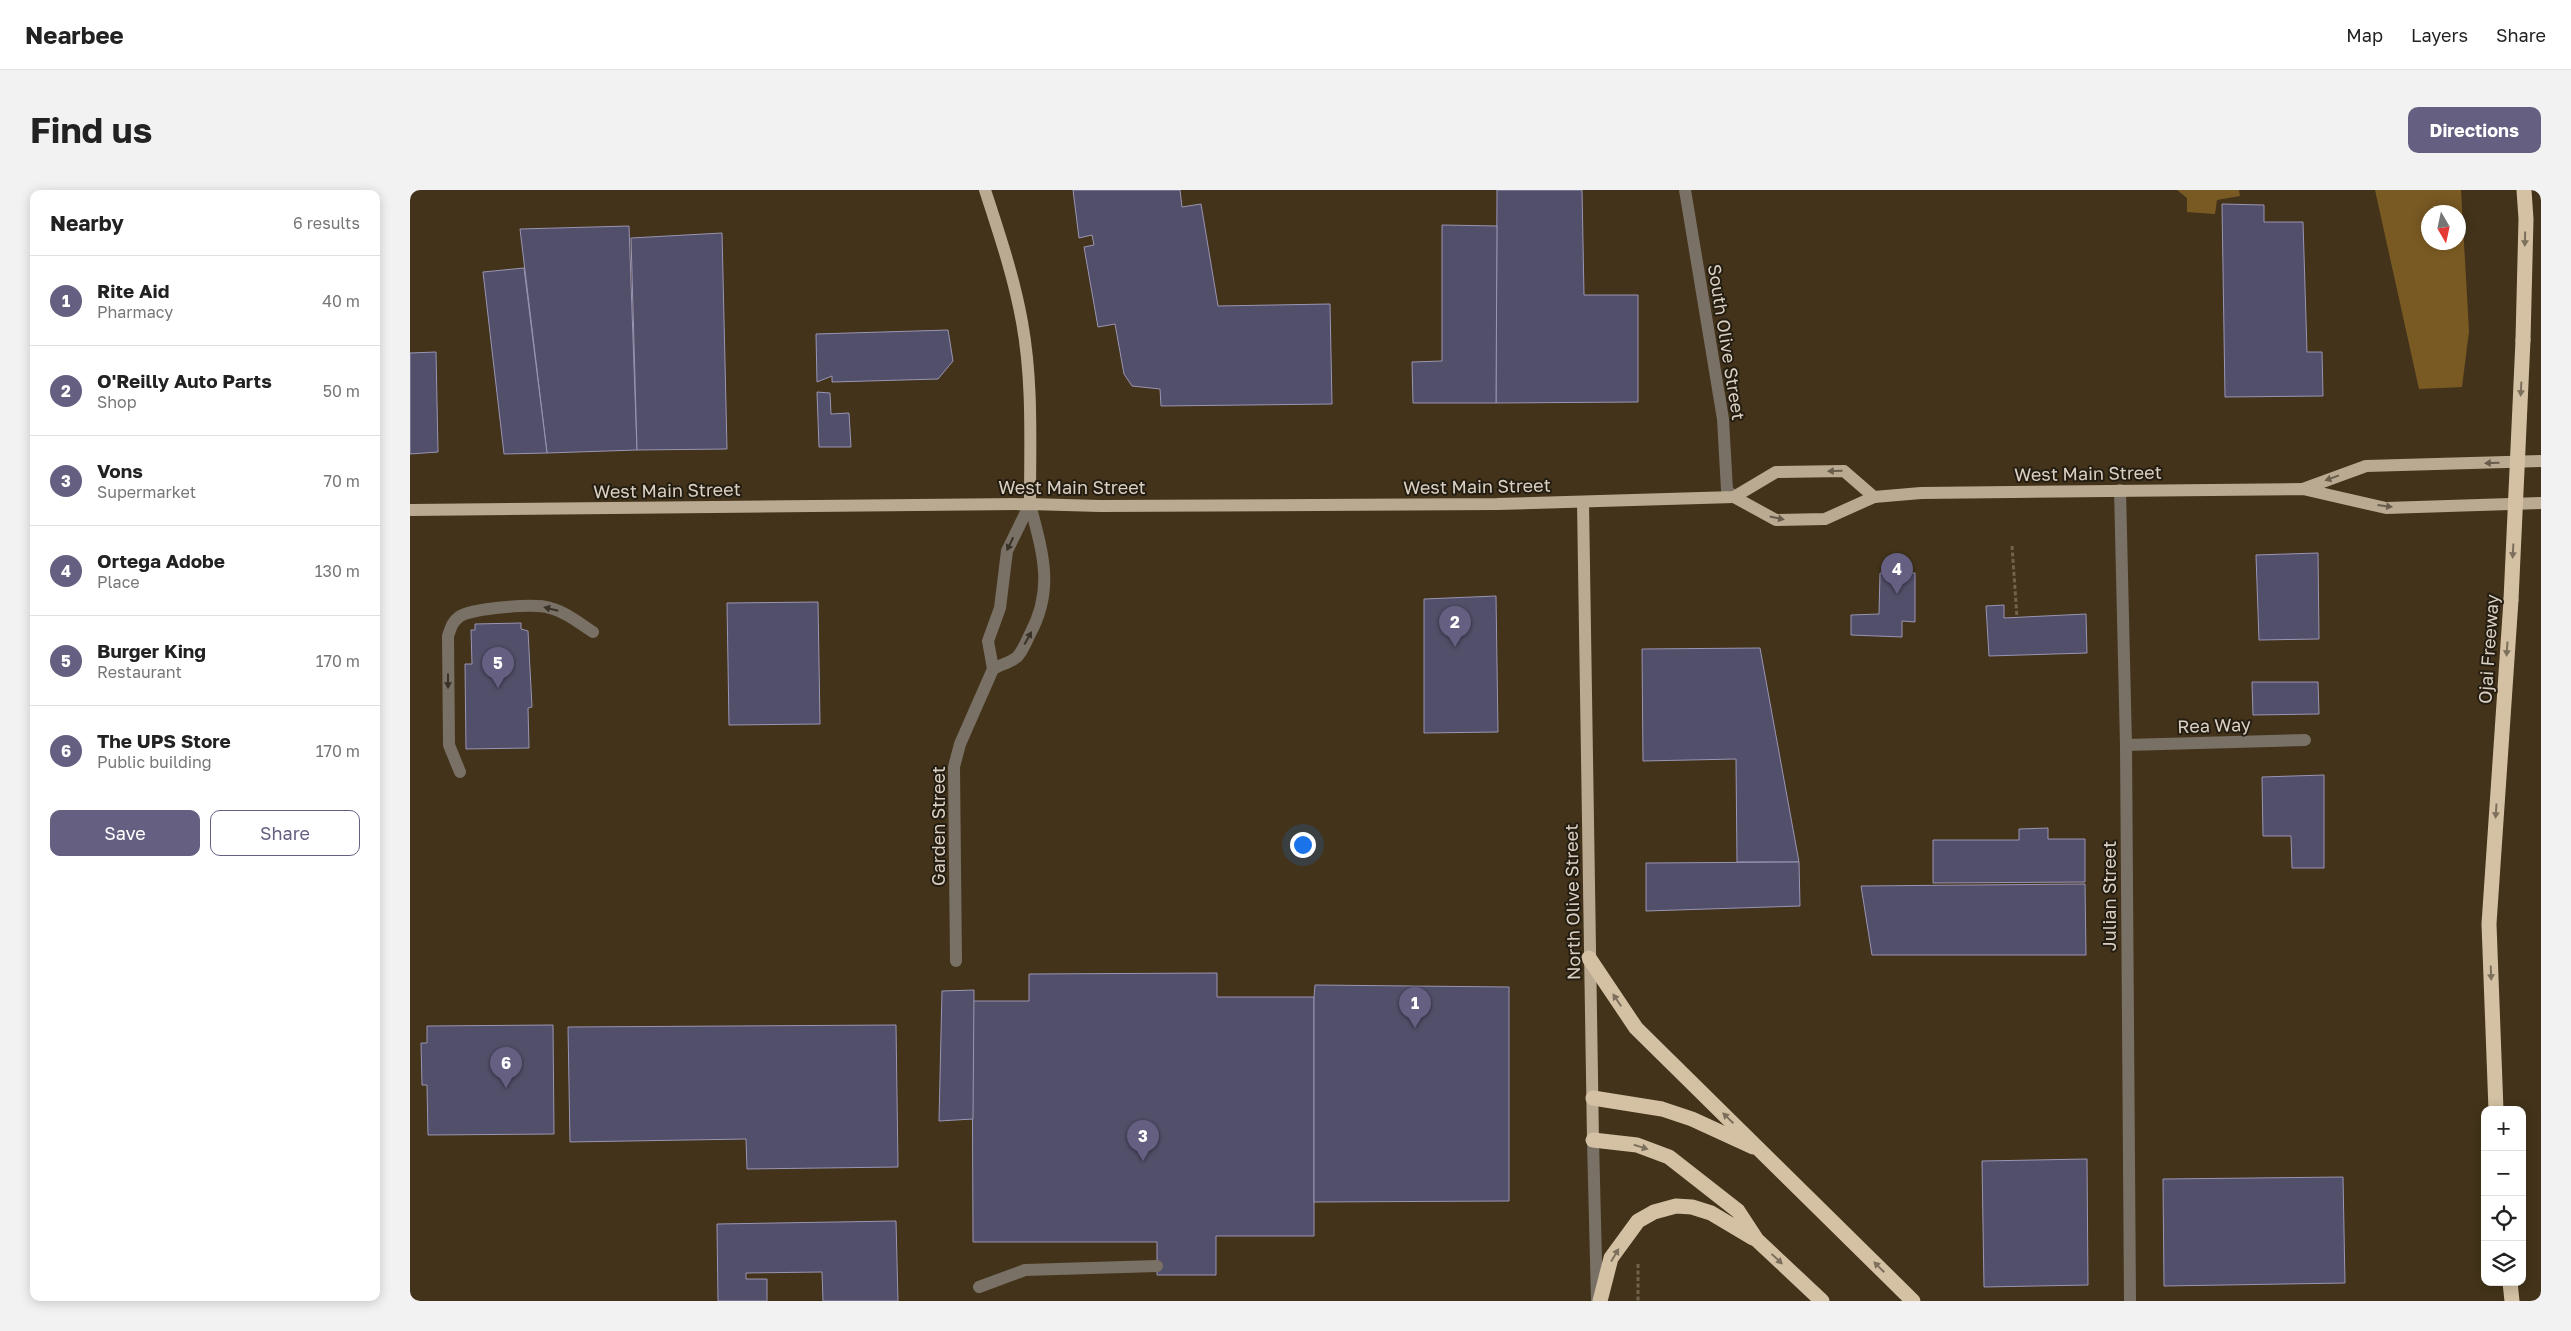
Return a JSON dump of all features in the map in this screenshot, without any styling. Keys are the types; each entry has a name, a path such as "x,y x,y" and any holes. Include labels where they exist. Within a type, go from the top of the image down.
{"highway":[{"name":"Ojai Freeway","path":"2496,1106 2489,924 2511,600 2523,340 2526,219 2524,190"},
{"path":"1589,958 1636,1028 1764,1152 1913,1301"},
{"path":"1592,1098 1662,1109 1692,1119 1764,1152"},
{"path":"1593,1140 1637,1145 1669,1157 1738,1211 1757,1240"},
{"path":"1598,1301 1612,1258 1638,1221 1654,1212 1676,1206 1692,1206 1711,1213 1757,1240 1822,1301"},
{"path":"2510,1286 2512,1301"}],"main road":[{"path":"985,190 1008,263 1022,322 1030,388 1030,504"},
{"name":"West Main Street","path":"2303,489 2366,466 2541,461"},
{"name":"West Main Street","path":"410,510 1030,504 1100,506 1583,502 1734,497 1776,472 1844,471 1874,497"},
{"name":"West Main Street","path":"1734,497 1776,520 1825,519 1874,497 1921,494 2303,489 2386,508 2541,503"},
{"name":"North Olive Street","path":"1583,502 1593,1140"}],"street":[{"name":"South Olive Street","path":"1685,190 1723,419 1727,490 1734,497"},
{"name":"Julian Street","path":"2120,490 2126,745 2130,1301"},
{"path":"1030,504 1045,568 1046,582 1042,606 1032,630 1017,657 993,669 988,641 1000,608 1007,552 1030,504"},
{"path":"460,772 448,746 448,636 452,623 467,612 483,609 547,606 562,612 594,632"},
{"name":"Garden Street","path":"956,962 954,767 960,744 993,669"},
{"name":"Rea Way","path":"2126,745 2304,740"},
{"name":"North Olive Street","path":"1593,1140 1598,1301"},
{"path":"979,1287 1025,1270 1157,1266"}],"path":[{"path":"2012,546 2017,617"},
{"path":"1638,1259 1638,1301"}],"shaded area":[{"path":"2177,190 2239,190 2240,196 2217,200 2215,214 2187,212 2187,198"},
{"path":"2375,190 2461,190 2462,205 2421,205 2421,250 2464,250 2469,331 2462,387 2419,389"}],"building":[{"path":"1073,190 1180,190 1182,207 1201,204 1218,306 1330,304 1332,404 1161,406 1160,389 1132,386 1124,374 1115,324 1098,327 1084,247 1094,245 1092,235 1079,238"},
{"path":"1497,190 1582,190 1584,295 1638,295 1638,402 1496,403"},
{"path":"2222,204 2264,205 2264,222 2303,222 2307,352 2322,352 2323,396 2225,397"},
{"path":"1442,225 1497,226 1496,403 1413,403 1412,362 1442,361"},
{"path":"629,226 637,450 547,453 520,229"},
{"path":"722,233 727,449 637,450 631,238"},
{"path":"524,268 547,453 504,454 483,272"},
{"path":"948,330 953,361 938,379 832,382 832,376 817,382 816,334"},
{"path":"436,352 438,452 410,454 410,353"},
{"path":"817,392 830,393 831,414 849,413 851,447 819,447"},
{"path":"2318,553 2319,639 2259,640 2256,555"},
{"path":"1880,573 1915,573 1915,622 1902,621 1902,637 1851,635 1851,615 1879,614"},
{"path":"1496,596 1498,732 1424,733 1424,599"},
{"path":"818,602 820,724 729,725 727,603"},
{"path":"2004,605 2004,618 2086,614 2087,653 1989,656 1986,606"},
{"path":"521,623 521,629 528,631 532,707 528,708 529,748 466,749 465,664 472,664 471,630 475,630 475,624"},
{"path":"1760,648 1799,862 1737,862 1736,759 1643,761 1642,649"},
{"path":"2252,682 2318,682 2319,714 2253,715"},
{"path":"2324,775 2324,868 2292,868 2291,836 2263,836 2262,777"},
{"path":"2048,828 2048,839 2085,839 2085,882 1933,883 1933,840 2019,840 2019,829"},
{"path":"1799,862 1800,906 1646,911 1646,863"},
{"path":"2085,884 2086,955 1872,955 1861,886"},
{"path":"1217,973 1217,997 1314,997 1314,1236 1216,1236 1216,1275 1157,1275 1157,1242 973,1242 972,1001 1029,1001 1029,974"},
{"path":"1315,985 1509,987 1509,1201 1314,1202"},
{"path":"974,990 973,1119 939,1121 942,991"},
{"path":"553,1025 554,1134 428,1135 427,1085 422,1085 421,1043 427,1043 427,1026"},
{"path":"896,1025 898,1167 747,1169 746,1139 570,1142 568,1027"},
{"path":"2087,1159 2088,1285 1984,1287 1982,1161"},
{"path":"2343,1177 2345,1283 2164,1286 2163,1179"},
{"path":"896,1221 898,1301 823,1301 822,1272 746,1273 746,1279 767,1279 767,1301 718,1301 717,1224"}],"place":[{"name":"Ortega Adobe","path":"1897,594"},
{"name":"O'Reilly Auto Parts","path":"1455,647"},
{"name":"Burger King","path":"498,688"},
{"name":"Rite Aid","path":"1415,1028"},
{"name":"The UPS Store","path":"506,1088"},
{"name":"Vons","path":"1143,1161"}]}
